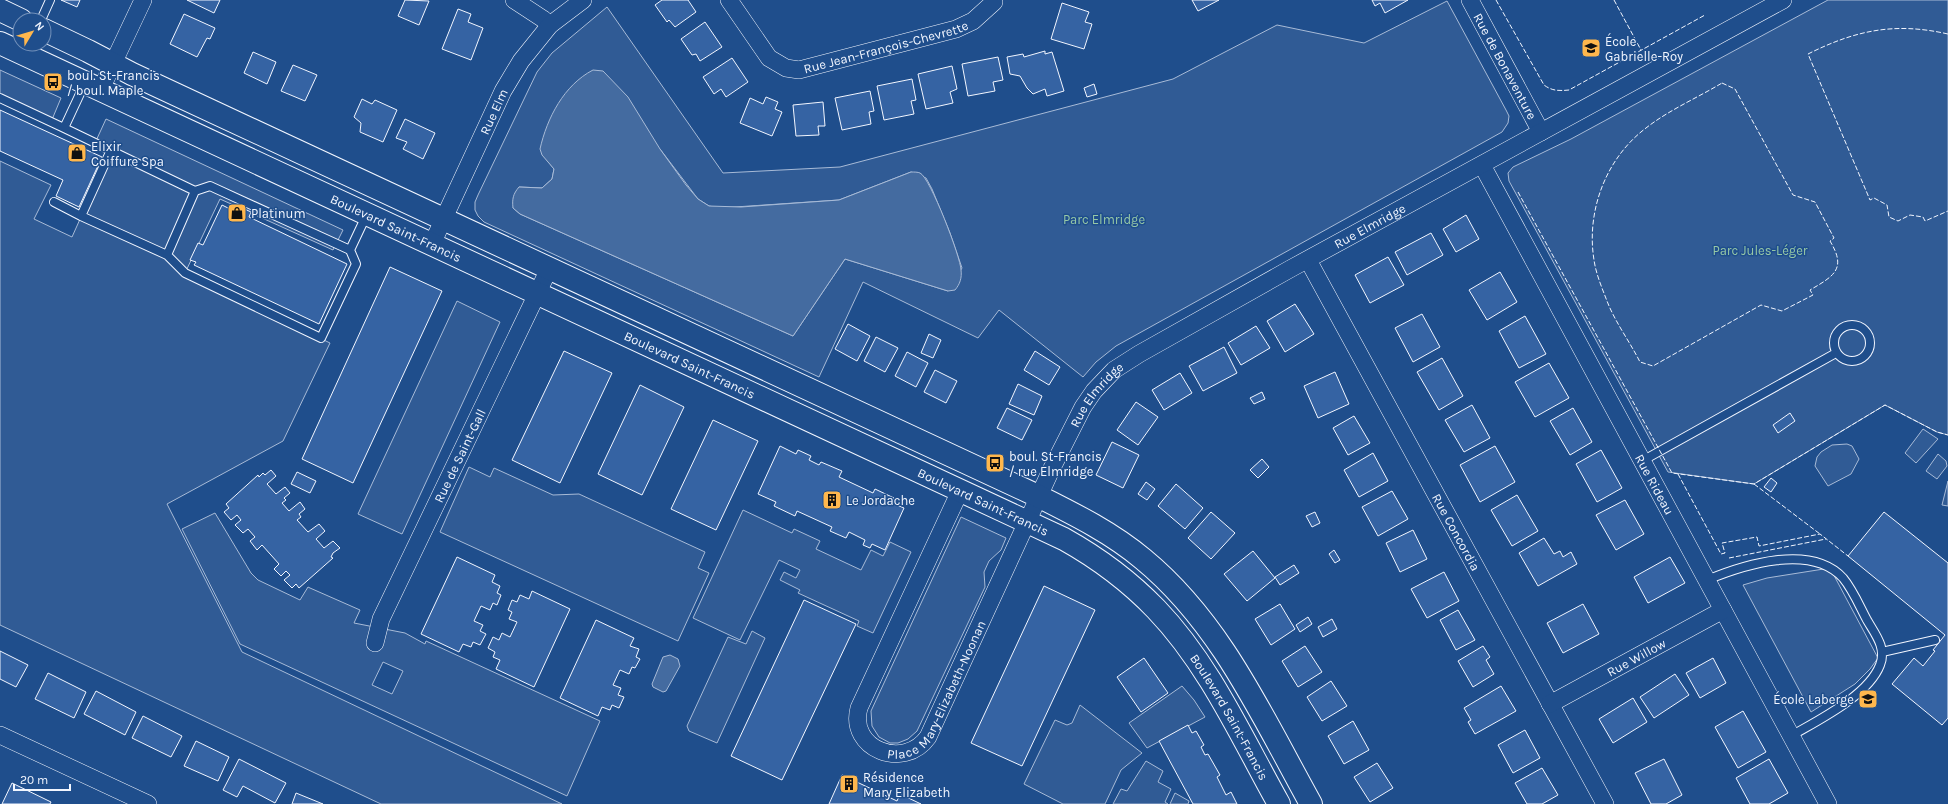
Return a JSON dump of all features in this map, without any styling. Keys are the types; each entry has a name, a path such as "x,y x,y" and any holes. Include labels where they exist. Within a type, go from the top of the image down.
{"street":[{"path":"93,86 113,64 143,0"},
{"path":"514,0 544,19 550,25"},
{"name":"Rue Elm","path":"432,244 503,92 521,61 550,25 583,0"},
{"name":"Rue Jean-François-Chevrette","path":"729,0 769,58 786,68 799,70 956,29 973,21 994,2"},
{"name":"Rue de Bonaventure","path":"1470,0 1541,132"},
{"name":"Rue Elmridge","path":"1028,523 1083,407 1098,386 1114,370 1138,354 1783,0"},
{"path":"0,10 12,16"},
{"name":"Boulevard Saint-Francis","path":"52,34 549,269 806,387 1040,497 1093,524 1120,541 1158,571 1185,599 1231,662 1311,804"},
{"name":"Boulevard Saint-Francis","path":"0,43 1064,539 1093,557 1125,580 1156,609 1180,637 1201,667 1279,804"},
{"name":"Rue Rideau","path":"1482,165 1828,804"},
{"name":"Rue Concordia","path":"1308,260 1605,804"},
{"name":"Rue de Saint-Gall","path":"375,643 381,619 549,269"},
{"name":"Place Mary-Elizabeth-Noonan","path":"960,491 859,708 857,719 859,726 865,738 876,749 890,754 903,754 920,747 928,737 1028,523"},
{"name":"Rue Willow","path":"1550,704 1723,610"},
{"path":"1,737 148,804"}],"lane":[{"path":"45,12 50,0"},
{"path":"64,128 93,86"},
{"path":"0,98 196,191 210,186 350,250 356,264 320,338 185,273 167,255 81,216 54,202"},
{"path":"81,216 111,150"},
{"path":"167,255 196,191"},
{"path":"350,250 367,214"},
{"path":"1851,325 1857,326 1866,332 1870,344 1866,355 1862,359 1850,361 1840,357 1836,353 1834,341 1840,330 1851,325"},
{"path":"1642,461 1836,353"},
{"path":"1707,580 1734,569 1768,562 1790,559 1818,563 1830,568 1843,579 1881,645 1882,652 1880,666 1864,688 1834,710 1791,736"},
{"path":"1882,652 1935,640"}],"shaded area":[{"name":"Parc Jules-Léger","path":"1828,0 1948,0 1948,435 1937,432 1885,405 1754,484 1668,472 1509,181 1508,173 1513,167 1571,139"},
{"name":"Parc Elmridge","path":"1447,1 1509,116 1508,123 1502,132 1116,346 1096,362 1083,377 999,310 978,338 863,282 819,377 484,222 475,210 475,202 478,195 537,72 552,53 607,7 723,173 840,167 1173,79 1277,25 1364,43","holes":["660,149 698,199 709,206 720,208 839,200 911,172 926,178 932,189 950,233 962,268 948,291 845,259 793,336 520,214 513,208 519,187 542,188 552,179 554,169 543,155"]},
{"path":"0,70 61,98 51,122 0,98"},
{"path":"593,70 603,71 628,97 660,149 686,185 698,199 709,206 741,207 839,200 911,172 920,173 931,188 956,250 961,273 961,278 958,285 955,290 948,291 845,259 793,336 520,214 513,208 514,194 519,187 542,188 552,179 554,169 542,155 540,149 552,114 565,93 573,84"},
{"path":"106,119 343,230 333,250 220,199 185,273 330,343 283,441 167,504 242,652 562,804 381,804 0,625 0,161 51,185 34,219 72,237 111,150 95,143"},
{"path":"457,301 500,322 402,534 358,514"},
{"path":"1923,429 1938,439 1916,463 1905,453"},
{"path":"1847,444 1852,446 1859,459 1851,474 1828,486 1815,466 1817,457 1821,452 1832,445"},
{"path":"1938,454 1946,461 1947,466 1937,479 1926,471"},
{"path":"469,467 490,477 494,468 553,495 579,494 705,552 698,568 709,573 678,641 440,532"},
{"path":"1948,481 1948,506 1942,505"},
{"path":"743,510 792,533 794,529 820,541 816,549 861,570 871,550 883,556 890,542 911,552 873,633 857,626 859,621 798,593 800,590 780,580 784,572 796,578 800,570 779,560 740,640 693,618"},
{"path":"215,513 251,573 258,580 300,600 308,587 360,610 354,623 405,633 425,644 426,641 600,721 567,796 240,644 182,529","holes":["383,662 403,671 392,694 372,685"]},
{"path":"961,517 1006,538 1001,550 989,561 984,572 985,587 917,731 908,739 898,743 890,743 879,737 872,726 871,711"},
{"path":"1830,568 1878,658 1870,669 1855,684 1811,712 1743,585 1767,578"},
{"path":"752,631 765,638 717,743 689,731 687,726 728,637 746,644"},
{"path":"670,655 678,659 680,666 666,691 663,692 653,687 652,684 663,657"},
{"path":"1182,686 1194,700 1205,717 1147,748 1129,723"},
{"path":"1080,705 1142,753 1121,770 1105,804 1063,804 1024,784 1055,720 1067,725 1072,723"},
{"path":"1146,761 1163,771 1158,782 1171,789 1165,802 1168,804 1113,804 1121,789 1127,791"},
{"path":"1175,793 1189,801 1188,804 1170,804"}],"building":[{"path":"61,0 80,0 77,7"},
{"path":"187,0 220,0 214,13"},
{"path":"405,0 429,1 419,25 398,16"},
{"path":"662,0 688,0 696,12 675,27 669,20 667,22 655,5"},
{"path":"1192,0 1219,0 1198,11"},
{"path":"1372,0 1408,0 1385,13 1380,3 1375,6"},
{"path":"1062,3 1089,12 1085,22 1092,24 1084,49 1051,39"},
{"path":"458,9 471,14 468,22 483,28 471,60 442,49"},
{"path":"184,14 215,28 210,39 207,38 197,57 170,44"},
{"path":"705,22 722,47 700,61 696,54 692,55 681,39"},
{"path":"1045,51 1045,54 1052,52 1064,91 1047,96 1045,89 1033,94 1027,88 1020,76 1010,74 1007,57 1023,54 1024,57"},
{"path":"253,52 276,62 267,84 244,73"},
{"path":"998,57 1003,80 993,82 995,91 968,96 962,64"},
{"path":"732,58 748,82 726,97 721,89 714,94 703,77"},
{"path":"293,65 317,75 305,101 281,91"},
{"path":"952,66 957,89 950,92 953,103 926,109 918,74"},
{"path":"912,79 916,100 911,101 914,114 884,120 877,86"},
{"path":"1094,84 1097,94 1087,97 1084,88"},
{"path":"870,91 874,111 869,112 871,124 842,130 835,98"},
{"path":"766,97 778,102 775,109 782,112 772,136 740,123 750,98 763,104"},
{"path":"362,99 372,104 375,100 397,110 383,142 360,132 361,123 354,117"},
{"path":"823,102 825,126 818,126 819,135 796,136 793,105"},
{"path":"0,110 102,157 79,207 56,196 63,180 0,151"},
{"path":"405,119 435,133 423,159 403,149 407,142 396,138"},
{"path":"222,205 234,211 236,205 251,212 249,217 347,264 319,324 194,265 196,262 190,260 198,243 203,245"},
{"path":"1466,215 1479,239 1456,252 1443,229"},
{"path":"1431,233 1443,255 1407,275 1395,252"},
{"path":"1388,257 1404,285 1370,303 1355,275"},
{"path":"390,267 442,291 353,483 302,459"},
{"path":"1500,272 1517,302 1487,320 1469,290"},
{"path":"1295,304 1314,334 1285,352 1267,321"},
{"path":"1422,314 1440,347 1413,362 1395,328"},
{"path":"1525,316 1546,354 1519,368 1499,331"},
{"path":"848,324 870,336 857,361 835,349"},
{"path":"1256,326 1270,348 1241,365 1228,343"},
{"path":"929,334 941,340 933,358 921,353"},
{"path":"876,337 898,348 885,372 864,361"},
{"path":"1224,347 1237,373 1203,391 1189,366"},
{"path":"564,351 612,373 560,483 512,460"},
{"path":"1035,351 1060,367 1049,385 1024,370"},
{"path":"907,352 928,363 916,387 895,376"},
{"path":"1442,358 1463,396 1439,410 1417,372"},
{"path":"1549,363 1569,398 1535,417 1515,382"},
{"path":"935,370 957,381 946,403 924,392"},
{"path":"1335,372 1349,404 1318,418 1304,386"},
{"path":"1180,373 1192,393 1164,410 1152,390"},
{"path":"1018,384 1042,396 1034,415 1009,404"},
{"path":"640,385 684,407 642,495 598,474"},
{"path":"1262,392 1265,399 1254,404 1250,398"},
{"path":"1136,402 1158,417 1138,445 1117,430"},
{"path":"1472,405 1490,438 1464,452 1445,420"},
{"path":"1007,408 1032,420 1022,440 997,428"},
{"path":"1573,408 1592,442 1570,455 1550,421"},
{"path":"1790,413 1795,421 1778,433 1773,425"},
{"path":"1354,416 1370,443 1348,455 1333,428"},
{"path":"713,420 758,441 716,530 671,509"},
{"path":"1112,442 1139,455 1123,488 1096,475"},
{"name":"Le Jordache","path":"780,446 796,454 798,450 811,456 809,460 819,465 821,462 842,471 839,477 873,493 875,489 894,498 892,503 904,508 885,550 872,544 870,548 863,545 865,540 849,532 846,538 830,531 832,527 797,511 795,516 774,506 776,502 758,494"},
{"path":"1495,446 1515,482 1480,502 1460,465"},
{"path":"1601,450 1622,488 1597,502 1576,464"},
{"path":"1373,453 1388,481 1359,497 1344,470"},
{"path":"1262,459 1269,467 1258,478 1250,470"},
{"path":"271,470 276,476 267,484 276,494 285,487 290,493 284,498 286,500 282,503 289,511 300,502 305,509 299,514 301,517 297,520 308,532 319,524 325,531 316,539 324,548 333,541 340,548 333,553 331,557 333,558 299,588 296,584 292,588 284,580 290,575 286,571 281,576 274,569 279,564 262,545 257,550 250,541 255,537 248,529 243,533 235,525 241,520 237,515 231,520 224,512 229,508 226,504 258,475 259,477 263,473 265,475"},
{"path":"297,472 316,481 310,493 291,484"},
{"path":"1771,478 1777,483 1771,492 1764,487"},
{"path":"1146,482 1155,489 1147,500 1138,494"},
{"path":"1176,484 1203,508 1185,529 1158,506"},
{"path":"1392,491 1408,519 1378,536 1362,507"},
{"path":"1517,495 1538,531 1512,546 1491,510"},
{"path":"1625,500 1644,534 1616,550 1596,515"},
{"path":"1211,512 1235,533 1211,559 1188,538"},
{"path":"1315,512 1320,523 1312,527 1306,516"},
{"path":"1884,512 1948,563 1948,718 1942,725 1892,684 1914,658 1923,666 1945,635 1848,556"},
{"path":"1413,530 1427,559 1400,572 1386,543"},
{"path":"1544,538 1554,554 1560,551 1563,557 1571,552 1577,564 1538,586 1519,553"},
{"path":"1334,550 1340,560 1335,563 1329,554"},
{"path":"1253,551 1275,578 1247,601 1224,574"},
{"path":"457,557 495,575 492,582 500,586 497,593 501,595 497,605 493,603 490,610 481,606 474,621 483,625 480,631 486,634 480,645 473,642 471,647 463,644 459,652 421,634"},
{"path":"1670,557 1685,583 1648,603 1634,577"},
{"path":"1294,565 1299,573 1280,585 1275,577"},
{"path":"1444,572 1459,601 1427,618 1411,589"},
{"path":"1044,586 1095,610 1022,766 971,743"},
{"path":"532,591 570,609 534,687 496,669 500,660 493,657 495,652 488,648 493,637 499,640 502,633 510,637 517,622 509,619 512,612 508,610 512,600 517,602 520,595 529,599"},
{"path":"804,600 856,624 782,780 731,756"},
{"path":"1280,604 1295,629 1271,645 1255,619"},
{"path":"1583,604 1599,634 1563,653 1547,623"},
{"path":"1458,610 1475,640 1456,650 1440,620"},
{"path":"1308,617 1312,624 1300,632 1296,625"},
{"path":"1332,619 1337,629 1323,637 1318,627"},
{"path":"596,620 634,638 630,646 639,649 636,657 640,659 635,668 632,667 629,674 620,670 613,685 621,688 618,695 624,697 619,708 612,705 610,710 602,707 598,716 560,698"},
{"path":"1305,646 1322,672 1298,687 1282,661"},
{"path":"1483,646 1490,657 1486,660 1494,674 1473,687 1458,661"},
{"path":"0,651 28,665 16,687 0,679"},
{"path":"1144,658 1168,693 1141,712 1117,677"},
{"path":"1713,658 1726,683 1700,698 1686,673"},
{"path":"48,673 86,692 74,718 35,699"},
{"path":"1675,674 1689,695 1654,718 1640,697"},
{"path":"1331,681 1347,706 1322,721 1307,697"},
{"path":"1501,686 1516,711 1475,734 1468,722 1471,720 1464,708"},
{"path":"96,691 136,712 125,735 84,714"},
{"path":"1633,698 1647,722 1613,743 1599,719"},
{"path":"1743,711 1766,752 1738,768 1715,727"},
{"path":"143,716 182,736 171,757 132,738"},
{"path":"1353,721 1369,750 1344,764 1328,736"},
{"path":"1188,725 1192,733 1196,731 1204,745 1201,747 1205,755 1208,754 1220,775 1217,777 1226,795 1231,792 1237,804 1193,804 1159,741"},
{"path":"1525,730 1540,758 1513,773 1498,745"},
{"path":"196,741 229,757 218,781 184,766"},
{"path":"239,759 286,783 275,803 243,786 237,797 223,790"},
{"path":"1664,759 1682,795 1666,804 1651,804 1635,773"},
{"path":"1769,759 1788,793 1769,804 1750,804 1736,778"},
{"path":"1377,763 1393,788 1370,802 1354,777"},
{"path":"1542,768 1558,795 1542,804 1527,804 1515,783"},
{"name":"Résidence Mary Elizabeth","path":"842,775 897,801 900,794 921,804 829,804"},
{"path":"12,783 51,802 50,804 2,804"},
{"path":"296,793 323,804 292,804"}],"fence":[{"path":"1496,0 1544,85 1559,90 1569,90 1705,15"},
{"path":"1614,0 1641,50"},
{"path":"1948,34 1929,30 1876,30 1843,39 1808,54 1870,200 1874,198 1887,205 1889,217 1898,221 1910,215 1923,217 1925,221 1948,211"},
{"path":"1722,83 1735,89 1793,195 1815,202 1834,238 1830,241 1835,251 1837,265 1831,276 1810,290 1813,295 1782,311 1761,305 1653,366 1640,362 1614,317 1599,281 1594,260 1592,241 1596,205 1610,170 1620,154 1632,140 1664,115 1722,83"},
{"path":"1518,192 1672,473 1754,484 1885,405 1937,432 1948,435"},
{"path":"1678,474 1721,554 1725,553 1722,543 1757,537 1759,546 1820,534 1848,556"},
{"path":"1754,484 1820,534"},
{"path":"1729,558 1826,539"}],"place":[{"name":"École Gabrielle-Roy","path":"1591,48"},
{"name":"boul. St-Francis / boul. Maple","path":"53,82"},
{"name":"Elixir Coiffure Spa","path":"77,153"},
{"name":"Platinum","path":"237,213"},
{"name":"boul. St-Francis / rue Elmridge","path":"995,463"},
{"name":"Le Jordache","path":"832,500"},
{"name":"École Laberge","path":"1868,699"},
{"name":"Résidence Mary Elizabeth","path":"849,784"}]}
